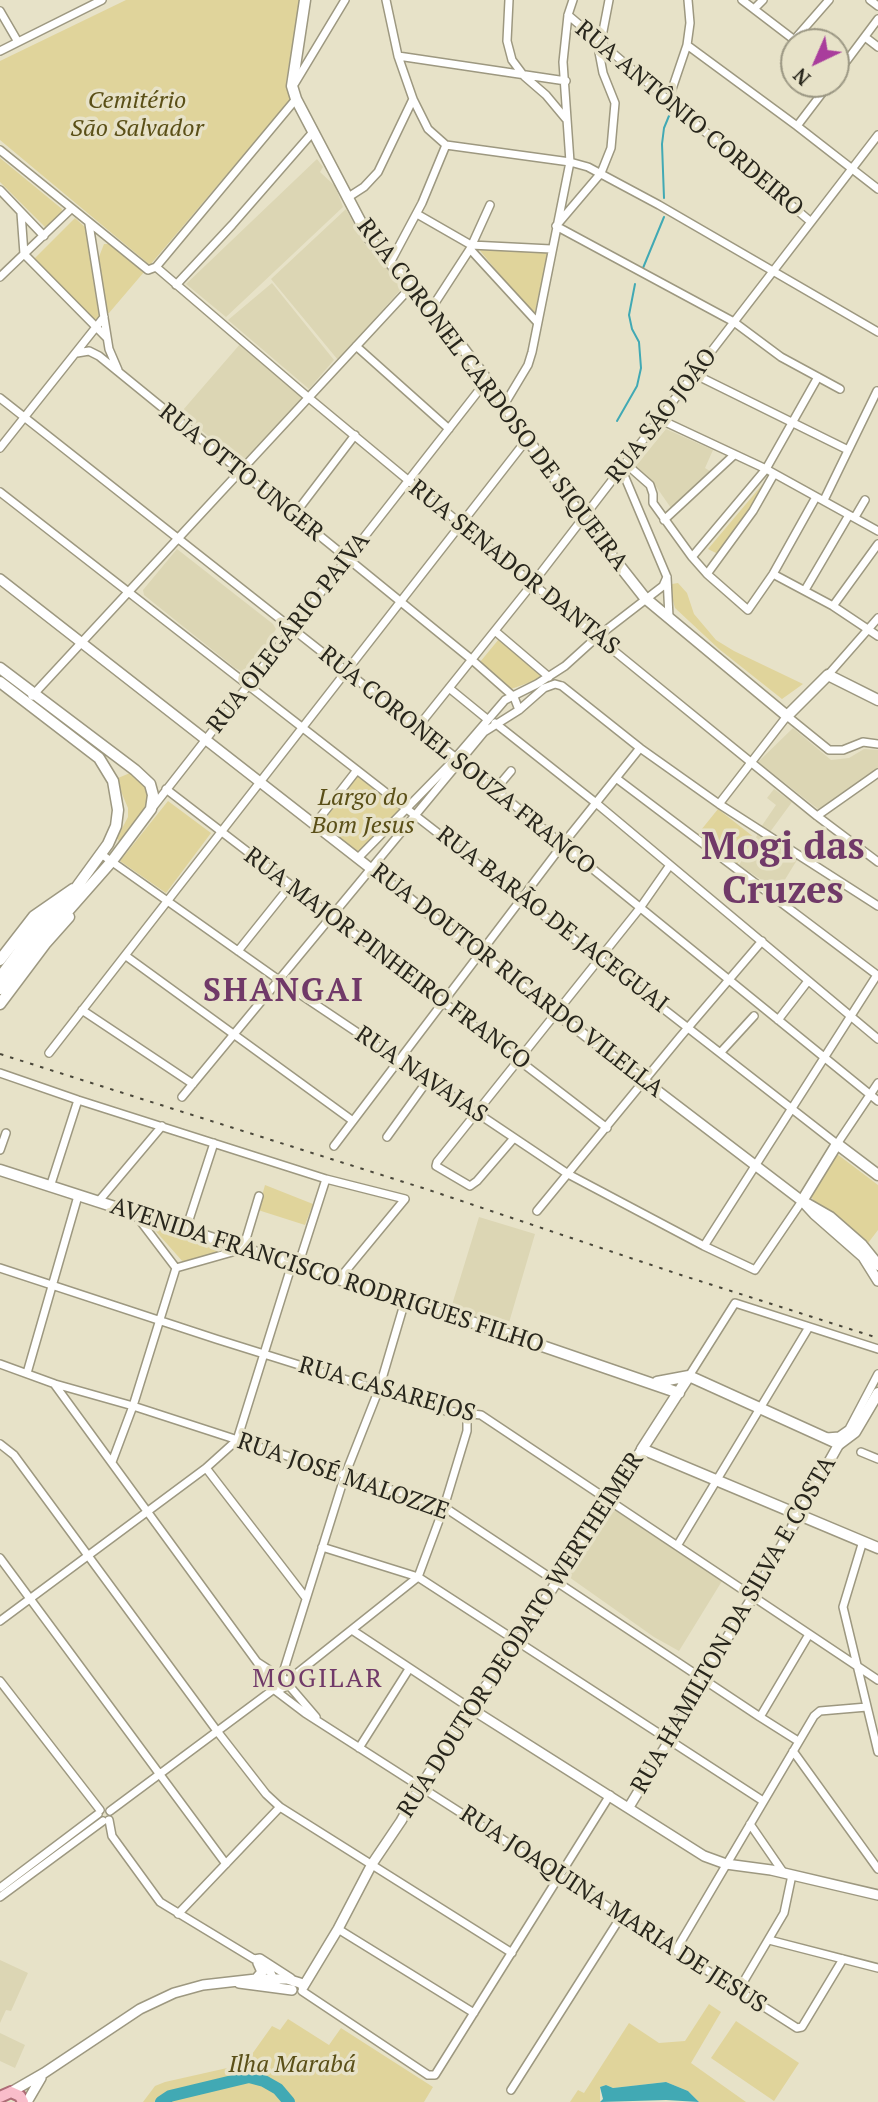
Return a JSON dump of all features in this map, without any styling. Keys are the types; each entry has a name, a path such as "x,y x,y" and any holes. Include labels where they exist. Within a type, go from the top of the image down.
{"main road":[{"path":"292,86 305,0"},
{"name":"RUA CORONEL CARDOSO DE SIQUEIRA","path":"292,86 296,99 370,239 431,309 487,380 582,518 645,598 788,716"},
{"path":"0,667 99,758 113,781 118,797 113,835 101,854 65,902 39,925 0,977"},
{"path":"788,716 828,675 878,700"},
{"path":"0,681 31,698 135,770 153,790 152,809"},
{"path":"773,705 789,709 803,702"},
{"path":"113,781 120,772 135,770"},
{"name":"RUA OLEGÁRIO PAIVA","path":"90,887 152,809"},
{"path":"0,960 33,916 76,887"},
{"path":"0,989 45,930 68,911 90,887"},
{"path":"0,1004 45,944 78,907 90,887"},
{"path":"878,1175 837,1143 802,1200 836,1222 862,1245 878,1265"},
{"name":"AVENIDA FRANCISCO RODRIGUES FILHO","path":"0,1170 679,1392"},
{"path":"689,1376 839,1444 855,1432 878,1393"},
{"name":"AVENIDA FRANCISCO RODRIGUES FILHO","path":"653,1382 689,1376"},
{"name":"RUA DOUTOR DEODATO WERTHEIMER","path":"642,1449 689,1376"},
{"path":"642,1449 878,1548"},
{"path":"3,2095 20,2096 25,2102"}],"street":[{"path":"0,51 102,0"},
{"path":"292,86 345,0"},
{"path":"386,0 398,56 414,99 428,130 446,145 570,162 601,173 878,332"},
{"path":"509,0 508,50 512,60 566,119"},
{"path":"504,405 528,365 570,162 563,62 568,15 573,0"},
{"path":"556,226 601,173 611,148 615,112 612,92 600,63 600,44 610,0"},
{"path":"668,101 687,45 690,23 688,0"},
{"path":"743,0 780,29"},
{"path":"754,9 763,0"},
{"path":"806,28 829,0"},
{"path":"870,0 878,6"},
{"path":"0,11 18,42"},
{"name":"RUA ANTÔNIO CORDEIRO","path":"568,15 811,222"},
{"path":"850,56 878,19"},
{"path":"865,37 878,47"},
{"path":"687,45 878,189"},
{"path":"398,56 566,80"},
{"path":"797,126 818,98"},
{"path":"0,150 148,270 156,267 296,99"},
{"path":"347,198 364,187 378,172 414,99"},
{"path":"176,285 313,132"},
{"name":"RUA SÃO JOÃO","path":"417,728 533,583 878,135"},
{"path":"390,263 417,214 446,145"},
{"path":"0,190 44,236"},
{"path":"431,309 471,247 490,205"},
{"path":"0,277 71,209"},
{"path":"21,213 24,254 107,338"},
{"path":"417,214 471,247 537,322"},
{"name":"RUA OTTO UNGER","path":"89,224 107,338 120,373"},
{"path":"556,226 734,322 781,357 840,389"},
{"path":"94,260 100,233"},
{"path":"471,247 551,249"},
{"name":"RUA SENADOR DANTAS","path":"156,267 461,524 817,816 878,862"},
{"path":"31,698 411,287"},
{"path":"0,449 104,317"},
{"path":"356,346 449,429"},
{"name":"RUA OTTO UNGER","path":"77,353 93,352 120,373 471,659 512,695 519,710"},
{"path":"694,373 848,450"},
{"path":"692,557 766,469 818,377"},
{"name":"RUA OLEGÁRIO PAIVA","path":"152,809 487,380"},
{"path":"623,466 650,485 653,503 706,574 748,610 820,499 877,391"},
{"path":"0,393 25,419"},
{"name":"RUA CORONEL SOUZA FRANCO","path":"0,398 458,759 878,1101"},
{"path":"659,419 766,469 878,531"},
{"path":"293,515 355,435"},
{"path":"48,1053 528,438"},
{"path":"664,520 734,455"},
{"path":"623,466 667,577 669,618"},
{"path":"706,574 753,511 774,474"},
{"name":"RUA BARÃO DE JACEGUAI","path":"0,492 837,1143"},
{"path":"806,590 852,516 865,500"},
{"path":"637,506 653,503"},
{"path":"833,606 878,544"},
{"path":"773,574 806,590 878,636"},
{"path":"182,1097 332,919 487,719 512,695 565,666 597,636 663,586 667,577"},
{"name":"RUA DOUTOR RICARDO VILELLA","path":"0,579 359,857 556,1014 802,1200 863,1257 878,1281"},
{"path":"828,675 878,618"},
{"path":"495,631 549,677"},
{"path":"562,686 559,678 565,666"},
{"path":"359,857 484,732 519,710 544,688 555,684 562,686 640,748 719,804 878,906"},
{"path":"449,688 487,719"},
{"path":"719,804 788,716 829,750 843,750 863,742 878,744"},
{"path":"495,723 596,803 878,1039"},
{"path":"334,1146 479,953 640,748"},
{"path":"315,824 357,770"},
{"path":"495,790 511,771"},
{"path":"817,816 878,773"},
{"path":"616,778 877,975 704,1246"},
{"name":"RUA MAJOR PINHEIRO FRANCO","path":"166,789 607,1128"},
{"name":"RUA NAVAJAS","path":"101,854 279,980 568,1174 704,1246 755,1270 802,1200"},
{"path":"514,1138 477,1181 468,1185 437,1168 437,1162 601,958 670,865"},
{"path":"238,951 290,886"},
{"path":"537,1211 762,942"},
{"path":"126,956 236,1033 353,1121"},
{"path":"778,1020 808,981"},
{"path":"82,1010 193,1084"},
{"path":"721,1052 754,1016"},
{"path":"0,1073 326,1178 405,1199 339,1279"},
{"path":"387,1137 428,1080"},
{"path":"837,1143 878,1083"},
{"path":"50,1187 78,1100"},
{"path":"98,1202 162,1126"},
{"path":"0,1150 6,1133"},
{"path":"186,1229 214,1143"},
{"path":"0,1620 206,1468 237,1440 326,1178"},
{"path":"27,1373 78,1196"},
{"path":"176,1268 243,1249 259,1196"},
{"path":"135,1214 176,1268"},
{"name":"RUA CASAREJOS","path":"0,1268 446,1411 486,1418 878,1681"},
{"path":"112,1462 133,1406 176,1268"},
{"path":"0,1898 273,1688 283,1689 282,1678 322,1546 345,1475 379,1389 405,1301"},
{"name":"RUA DOUTOR DEODATO WERTHEIMER","path":"689,1376 735,1303 809,1327"},
{"path":"677,1546 809,1327 878,1349"},
{"name":"RUA JOSÉ MALOZZE","path":"0,1364 55,1384 133,1406 444,1507 798,1741"},
{"path":"826,1437 839,1436 849,1429 878,1374"},
{"path":"55,1384 257,1662 273,1688"},
{"path":"273,1688 271,1679 282,1678 352,1630 418,1577 444,1507 467,1431 467,1413"},
{"path":"0,1444 14,1455 217,1731 280,1807 512,1953"},
{"name":"RUA HAMILTON DA SILVA E COSTA","path":"629,1807 669,1741 702,1678 753,1597 839,1444"},
{"name":"RUA DOUTOR DEODATO WERTHEIMER","path":"298,1986 312,1970 338,1929 372,1864 470,1708 518,1642 642,1449"},
{"path":"861,1452 878,1459"},
{"path":"206,1468 306,1598"},
{"path":"863,1541 843,1607 878,1752"},
{"path":"322,1546 418,1577 763,1801"},
{"path":"0,1558 226,1864"},
{"path":"352,1630 704,1856 726,1864 788,1873 878,1895"},
{"path":"760,1717 808,1636"},
{"name":"RUA JOAQUINA MARIA DE JESUS","path":"257,1662 282,1678 318,1720"},
{"path":"359,1748 409,1669"},
{"path":"0,1681 99,1812 99,1819 107,1817"},
{"name":"RUA JOAQUINA MARIA DE JESUS","path":"273,1688 359,1748 797,2028 802,2027 843,1959"},
{"path":"676,1950 814,1716 820,1711 867,1707"},
{"path":"793,1751 878,1869"},
{"path":"237,1982 251,1986 287,1979 432,2076 438,2071 610,1796"},
{"path":"178,1914 280,1807"},
{"path":"0,1888 105,1808 112,1836 153,1895 178,1914 256,1961 271,1973 276,1983"},
{"path":"738,1992 784,1913 788,1873 750,1824"},
{"path":"512,2090 622,1916"},
{"path":"338,1929 474,2013"},
{"path":"769,1940 878,1968"},
{"path":"256,1961 260,1958 298,1986"},
{"path":"256,1961 261,1972 256,1979"},
{"path":"3,2095 44,2073 162,1997 194,1987 256,1979 276,1983"},
{"path":"25,2102 44,2073"}],"shaded area":[{"path":"317,159 323,167 320,172 335,186 343,207 226,317 186,284"},
{"path":"346,209 365,244 403,287 338,360 271,279"},
{"path":"272,283 334,360 309,389 228,320"},
{"path":"241,343 304,397 240,464 185,416 183,410"},
{"path":"666,429 713,450 705,468 713,473 671,508 655,485 652,486 648,478 635,467"},
{"path":"177,549 276,629 269,641 241,671 144,595 143,590"},
{"path":"793,728 831,760 849,758 864,749 878,750 878,771 818,809 758,762"},
{"path":"774,789 792,802 770,832 761,827 776,805 767,798"},
{"path":"758,834 797,860 778,891 739,865"},
{"path":"479,1217 535,1234 508,1326 451,1308"},
{"path":"616,1511 722,1581 679,1651 654,1637 569,1577 568,1573 608,1512"},
{"path":"0,1960 28,1973 11,2011 6,2010 0,2023"},
{"path":"0,2033 25,2045 15,2068 0,2061"}],"green space":[{"name":"Cemitério São Salvador","path":"126,0 300,0 286,82 290,100 150,265 0,140 0,61"},
{"path":"0,158 62,209 61,215 47,229 0,182"},
{"path":"75,218 85,227 99,317 94,321 34,259"},
{"path":"104,244 109,244 144,272 109,313 106,313 97,262"},
{"path":"477,247 548,252 534,316"},
{"path":"762,485 765,486 718,554 708,549"},
{"path":"678,583 687,593 694,614 716,640 803,684 782,699 719,649 675,608 672,584"},
{"path":"499,639 545,677 511,689 480,662"},
{"path":"130,773 147,786 149,797 139,821 119,841 117,838 128,817 128,808 117,782 118,778"},
{"name":"Largo do Bom Jesus","path":"358,774 402,808 367,846 357,851 322,824"},
{"path":"168,801 211,833 166,893 120,861"},
{"path":"718,809 755,838 737,864 697,835"},
{"path":"837,1154 878,1185 878,1230 865,1247 816,1204 810,1195"},
{"path":"265,1185 313,1204 305,1225 258,1210"},
{"path":"152,1227 226,1251 184,1263"},
{"path":"709,2004 721,2012 691,2063 746,2102 699,2102 688,2091 666,2082 613,2088 606,2085 600,2087 600,2102 570,2102 578,2090 584,2093 629,2023 659,2043 685,2041"},
{"name":"Ilha Marabá","path":"288,2019 329,2045 341,2028 433,2087 424,2102 143,2102 155,2086 165,2082 245,2064 272,2026 280,2030"},
{"path":"736,2021 799,2063 774,2101 711,2058"}],"water":[{"path":"666,2082 688,2091 699,2102 600,2102 603,2099 600,2087 606,2085 613,2088"}],"waterway":[{"path":"664,198 662,144 664,128 671,111"},
{"path":"643,268 664,217"},
{"path":"617,421 637,386 641,368 639,342 629,315 635,284"},
{"path":"161,2102 170,2096 249,2077 278,2089 289,2102"}],"railway":[{"path":"0,1054 429,1190 878,1338"}],"district":[{"name":"Mogi das Cruzes","path":"783,870"},
{"name":"SHANGAI","path":"284,992"},
{"name":"MOGILAR","path":"318,1680"}]}
